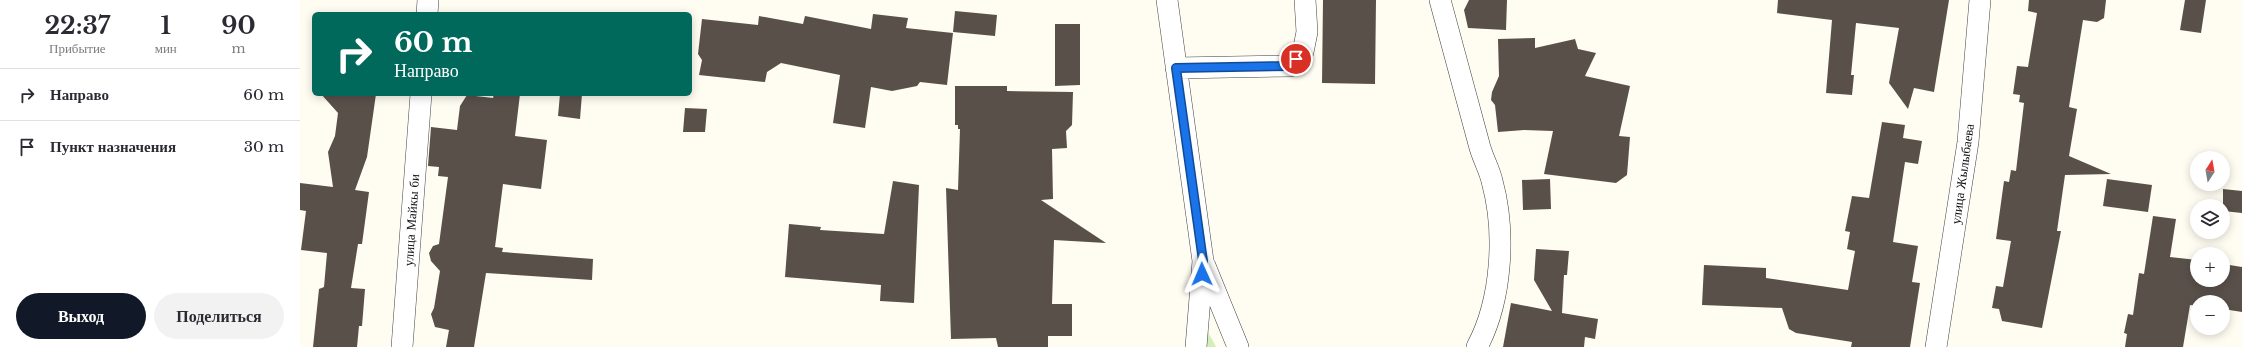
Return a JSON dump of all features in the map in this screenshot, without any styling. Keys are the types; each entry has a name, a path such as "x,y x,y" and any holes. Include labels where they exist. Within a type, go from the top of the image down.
{"street":[{"path":"427,12 428,0"},
{"path":"1167,0 1203,261 1196,347"},
{"path":"1176,68 1290,66 1303,52 1306,32 1305,0"},
{"path":"1440,0 1481,152 1492,181 1500,227 1497,284 1482,337 1477,347"},
{"name":"улица Жылыбаева","path":"1936,347 1968,142 1980,0"},
{"name":"улица Майкы би","path":"402,347 421,96"},
{"path":"1203,261 1238,347"}],"green space":[{"path":"1207,330 1216,347 1206,347"}],"building":[{"path":"1323,0 1376,0 1375,84 1322,83"},
{"path":"1469,0 1507,0 1506,30 1468,28 1464,10"},
{"path":"1778,0 1949,0 1934,92 1914,88 1908,109 1889,83 1899,28 1856,23 1851,75 1854,75 1852,95 1826,93 1832,20 1777,13"},
{"path":"2029,0 2106,0 2104,18 2097,22 2083,20 2069,107 2077,109 2069,156 2111,174 2065,175 2057,231 2061,231 2042,328 2002,321 1999,309 1992,308 1996,286 2003,287 2011,241 1996,239 2004,181 2009,182 2011,170 2016,171 2024,103 2019,102 2020,95 2013,94 2017,66 2028,67 2037,13 2028,11"},
{"path":"2185,0 2206,0 2201,33 2180,30"},
{"path":"955,11 997,15 995,36 953,32"},
{"path":"873,14 908,18 906,28 953,33 947,85 920,82 917,86 892,91 871,87 865,128 833,123 840,75 781,63 767,72 765,82 699,75 702,60 698,54 702,19 758,25 759,16 803,24 805,16 871,29"},
{"path":"1055,24 1080,24 1080,85 1055,86"},
{"path":"1535,38 1535,48 1575,39 1578,49 1596,53 1585,76 1630,86 1619,136 1630,137 1627,175 1616,183 1544,174 1553,131 1524,130 1498,132 1495,105 1491,100 1492,92 1499,76 1498,39"},
{"path":"955,86 1007,86 1007,91 1073,92 1072,125 1066,131 1067,148 1052,149 1053,199 1041,200 1106,243 1054,240 1052,304 1072,304 1072,336 1048,336 1048,347 998,347 996,338 951,339 946,188 958,190 960,129 958,129 958,125 955,125"},
{"path":"323,96 376,96 367,157 355,190 369,192 362,244 358,244 351,288 365,289 362,326 359,326 357,347 313,347 319,289 324,287 327,253 301,250 306,211 300,210 300,183 333,187 328,152 335,136 338,113"},
{"path":"466,96 493,98 494,96 520,96 515,136 547,140 541,189 503,184 495,247 503,248 502,252 593,259 592,280 486,273 474,347 446,347 449,330 435,327 431,314 434,308 440,271 431,261 429,253 433,246 439,244 448,177 438,176 439,167 428,166 431,127 457,130 460,106"},
{"path":"560,96 582,96 580,119 558,116"},
{"path":"685,108 707,109 705,132 683,132"},
{"path":"1882,122 1905,125 1903,138 1922,141 1918,164 1905,162 1893,242 1918,246 1912,282 1920,283 1910,347 1851,347 1852,342 1796,333 1789,329 1782,308 1702,305 1704,265 1766,268 1766,278 1848,290 1855,251 1847,249 1850,232 1845,231 1852,196 1869,198"},
{"path":"1550,179 1551,209 1523,210 1522,180"},
{"path":"2107,179 2152,185 2148,212 2103,206"},
{"path":"893,181 919,185 914,303 880,301 881,285 785,277 789,224 821,227 820,230 884,234"},
{"path":"2230,190 2242,191 2242,213 2230,212 2230,199 2223,199 2223,191 2230,191"},
{"path":"2153,216 2176,219 2170,257 2190,259 2190,287 2230,287 2230,265 2242,267 2242,312 2230,310 2230,295 2190,295 2190,305 2183,347 2125,347 2127,334 2124,333 2128,314 2133,315 2139,273 2144,274"},
{"path":"1536,249 1569,251 1567,275 1564,275 1562,313 1598,319 1595,339 1585,337 1584,347 1503,347 1511,303 1552,311 1534,280"}],"route":[{"path":"1202,274 1203,261 1176,68 1290,66 1296,59"}]}
